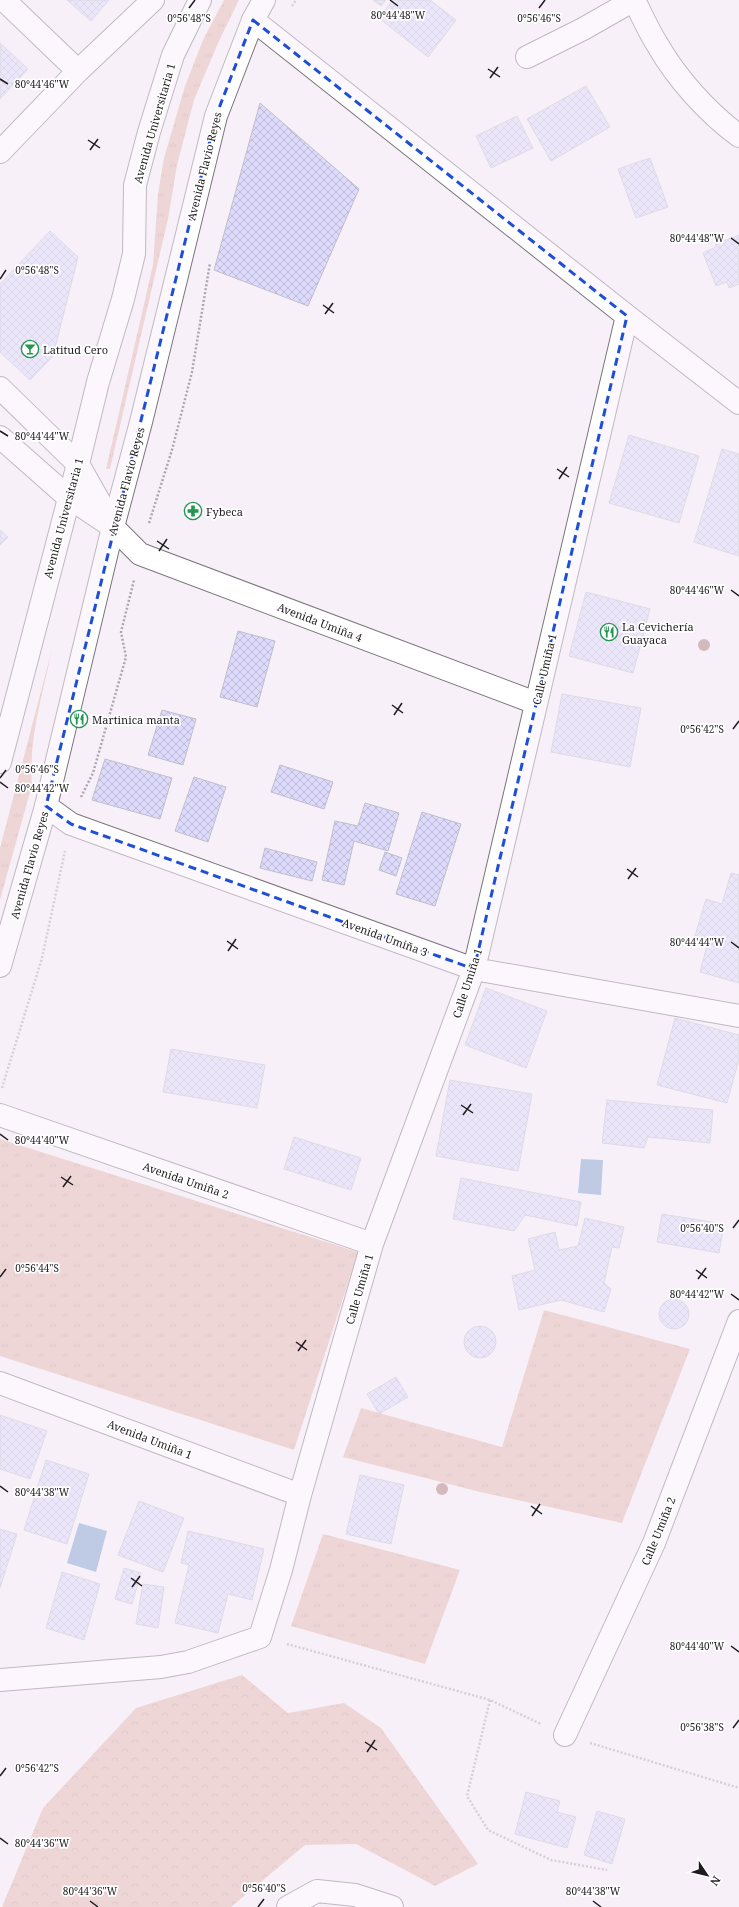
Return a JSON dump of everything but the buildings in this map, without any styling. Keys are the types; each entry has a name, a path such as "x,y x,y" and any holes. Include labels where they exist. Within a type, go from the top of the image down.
{"street":[{"path":"4,0 78,71"},
{"path":"0,152 78,71 153,0"},
{"name":"Avenida Universitaria 1","path":"0,762 98,382 123,299 134,254 135,185 149,132 173,55 200,0"},
{"name":"Avenida Flavio Reyes","path":"0,966 46,806 113,527 142,422 216,116 253,20 264,0"},
{"path":"527,57 583,29 634,0 656,44 671,66 697,97 739,136"},
{"path":"253,20 739,403"},
{"name":"Calle Umiña 1","path":"260,1637 281,1570 300,1495 372,1244 474,969 627,316"},
{"path":"0,388 78,464 113,527"},
{"path":"0,437 68,497 113,527"},
{"name":"Avenida Umiña 4","path":"113,527 140,554 536,703"},
{"name":"Avenida Umiña 3","path":"46,806 71,824 474,969 739,1016"},
{"name":"Avenida Umiña 2","path":"0,1115 372,1244"},
{"name":"Calle Umiña 2","path":"565,1735 654,1543 739,1321"},
{"name":"Avenida Umiña 1","path":"0,1383 300,1495"},
{"path":"0,1680 161,1667 188,1662 260,1637"},
{"path":"288,1907 317,1891 355,1895 392,1907"}],"path":[{"path":"147,529 172,450 192,372 212,255"},
{"path":"78,804 93,773 126,657 120,632 134,579"},
{"path":"0,1095 42,958 66,846"},
{"path":"260,1637 490,1700 565,1735 739,1788"},
{"path":"490,1700 467,1796 488,1830 552,1860 607,1870"}],"highlighted area":[{"path":"253,20 627,316 474,969 71,824 46,806 216,116"}],"green space":[{"path":"224,0 239,0 218,43 194,100 177,165 168,219 110,469 106,469 153,265 158,194 164,158 185,86 203,40"},
{"path":"52,649 34,734 31,768 32,785 0,900 0,848"},
{"path":"0,1139 358,1252 294,1450 0,1356"},
{"path":"544,1310 690,1349 622,1523 480,1492 343,1457 361,1408 502,1447"},
{"path":"323,1534 460,1570 425,1664 291,1626"},
{"path":"242,1675 288,1713 344,1703 381,1728 478,1864 435,1886 356,1844 305,1845 231,1907 2,1907 43,1808 136,1708"}],"water":[{"path":"581,1159 603,1160 601,1195 578,1193"},
{"path":"79,1523 107,1531 96,1572 67,1563"}],"place":[{"name":"Latitud Cero","path":"30,349"},
{"name":"Fybeca","path":"193,511"},
{"name":"La Cevichería Guayaca","path":"609,632"},
{"name":"Martinica manta","path":"79,719"}]}
